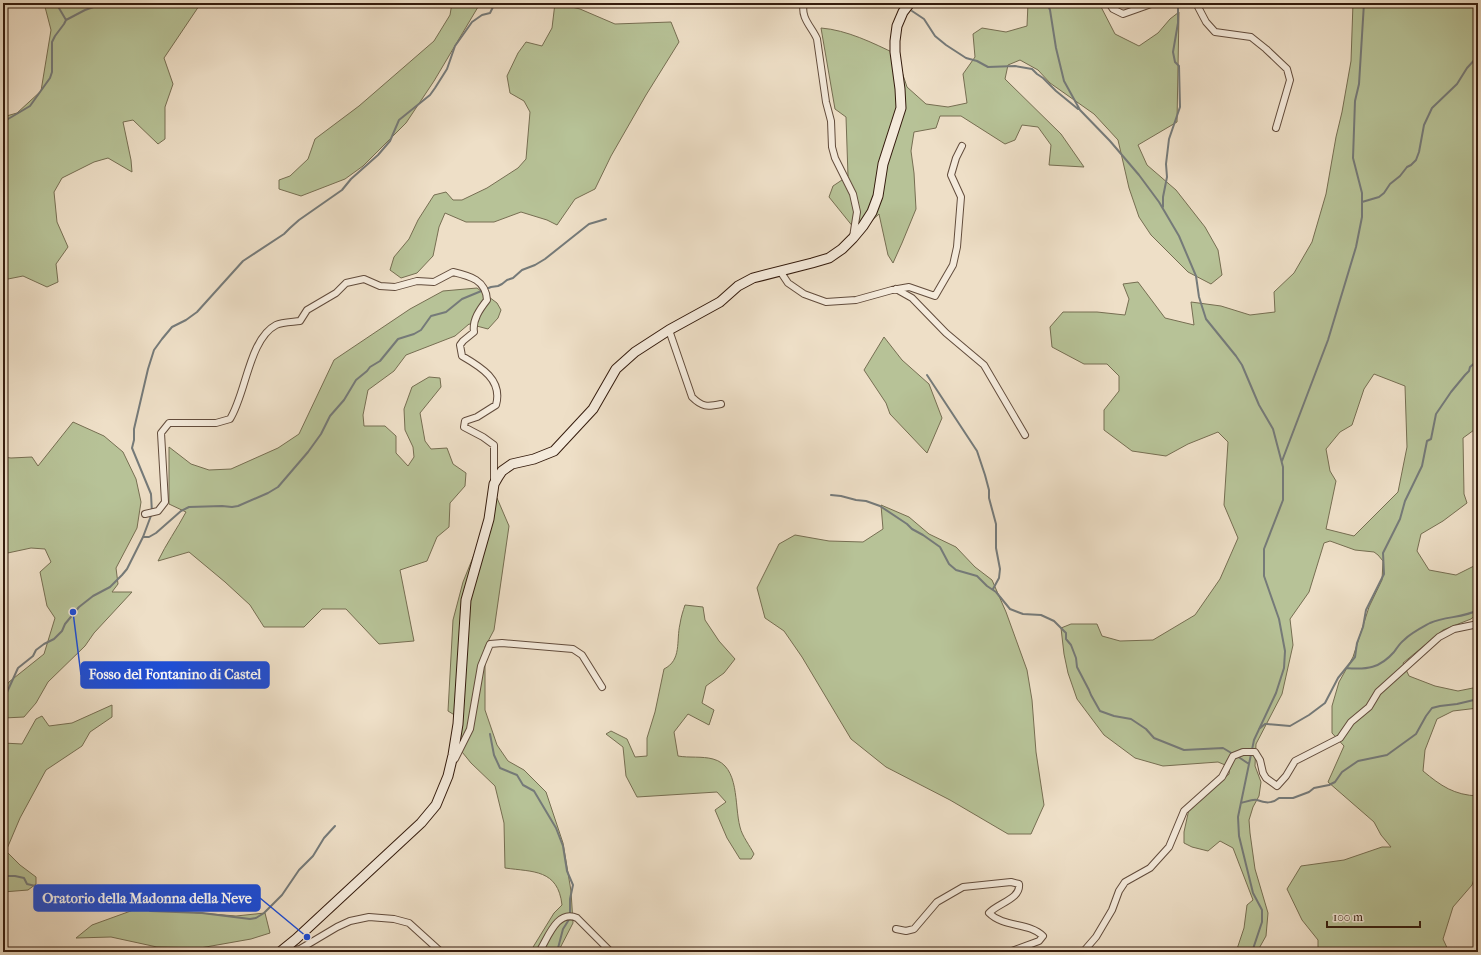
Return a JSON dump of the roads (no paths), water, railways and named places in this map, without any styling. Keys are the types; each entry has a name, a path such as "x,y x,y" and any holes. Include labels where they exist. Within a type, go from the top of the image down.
{"street":[{"path":"804,3 803,8 806,23 814,31 817,39 826,102 831,121 832,147 835,158 853,194 857,212 853,238"},
{"path":"494,484 502,471 512,464 534,459 554,451 593,409 616,369 635,352 669,330 720,302 738,286 753,278 829,258 842,249 864,226 872,212 878,196 883,164 900,108 900,89 895,41 897,26 903,12 910,3"},
{"path":"1109,3 1113,9 1123,14 1154,3"},
{"path":"1196,3 1206,22 1215,32 1251,37 1266,48 1287,69 1290,80 1276,128"},
{"path":"780,271 788,283 804,294 826,302 856,300 896,289 910,287 935,296 953,265 961,197 951,175 956,158 962,146"},
{"path":"145,514 158,511 165,502 161,434 169,423 216,423 230,419 236,411 252,359 263,336 276,325 300,321 307,310 336,293 346,283 364,279 380,286 395,287 417,281 434,282 453,272 472,277 482,285 487,292 487,300 478,311 473,327 474,332 463,341 460,346 462,356 488,373 495,384 498,396 496,405 477,417 465,421 464,427 483,437 494,445 494,484 489,519 466,600 458,724 450,767"},
{"path":"896,289 912,298 946,333 984,365 1025,435"},
{"path":"669,330 692,397 699,404 704,406 721,404"},
{"path":"1084,952 1096,937 1112,910 1119,891 1125,882 1150,868 1169,847 1184,811 1222,777 1233,756 1243,752 1255,752 1260,760 1263,773 1266,778 1277,786 1286,776 1295,761 1340,738 1351,722 1369,707 1378,692 1439,637 1454,629 1478,624"},
{"path":"283,950 421,823 436,805 450,767 470,729 482,666 490,644 502,643 573,649 582,655 602,687"},
{"path":"896,930 906,931 914,929 937,902 963,887 1011,882 1019,884 1020,889 1016,895 994,908 990,913 994,918 1038,932 1043,936 1039,941 1020,951 1009,952"},
{"path":"539,952 557,922 565,916 577,918 611,952"},
{"path":"283,950 291,951 300,949 337,927 350,921 369,917 394,919 409,923 431,941 441,952"}],"waterway":[{"path":"56,3 66,20"},
{"path":"3,122 30,106 50,78 52,72 52,42 66,20 85,10 105,3"},
{"path":"3,701 18,668 33,656 36,650 54,639 62,631 65,624 79,607 93,596 110,587 122,575 127,569 143,537 152,513 151,494 132,448 134,429 154,350 172,327 186,320 197,312 243,261 284,234 299,220 342,190 351,179 378,155 390,141 399,120 430,95 435,88 447,69 455,46 472,22 482,15 490,13 495,3"},
{"path":"1047,3 1050,10 1056,48 1064,81 1080,110 1110,141 1139,175 1159,202 1179,236 1196,276 1199,297 1206,319 1242,365 1259,405 1273,429 1283,467 1283,500 1264,549 1264,576 1279,619 1285,651 1284,668 1276,693 1254,740 1238,817 1239,836 1253,893 1262,910 1262,922 1252,952"},
{"path":"1163,207 1163,197 1167,177 1166,164 1169,139 1180,107 1179,66 1175,62 1173,52 1178,23 1178,3"},
{"path":"1282,461 1328,340 1356,247 1362,217 1362,193 1353,158 1355,101 1359,84 1364,3"},
{"path":"912,11 924,19 935,36 966,58 977,61 988,67 1015,66 1032,69 1078,109"},
{"path":"1362,202 1379,197 1384,193 1390,184 1416,160 1424,125 1432,108 1457,84 1467,68 1478,56"},
{"path":"143,537 149,537 156,533 181,511 189,507 238,506 278,487 308,452 321,434 330,416 344,400 356,380 370,367 380,361 398,339 421,330 431,316 446,312 462,299 491,287 498,286 513,278 522,270 545,259 589,224 606,219"},
{"path":"1259,729 1265,724 1290,726 1309,715 1325,703 1338,678 1355,657 1357,643 1363,627 1366,610 1384,574 1383,553 1400,519 1405,501 1422,466 1427,441 1431,439 1436,414 1451,392 1469,371 1470,367 1478,360"},
{"path":"927,375 977,451 985,475 996,524 996,548 1000,569 999,578 993,589"},
{"path":"831,495 866,501 880,506 940,547 949,564 956,570 977,576 987,586 996,592 1010,609 1023,614 1041,615 1054,621 1066,633 1066,639 1071,645 1076,658 1077,667 1100,711 1114,716 1131,719 1146,729 1154,738 1184,750 1223,748 1233,754"},
{"path":"1346,668 1360,669 1378,665 1384,662 1407,637 1430,623 1472,613 1478,610"},
{"path":"1241,803 1251,800 1268,802 1279,798 1293,798 1309,792 1314,788 1329,785 1335,782 1342,772 1358,761 1387,755 1416,734 1432,708 1478,699"},
{"path":"490,734 494,755 500,768 517,775 523,785 534,791 556,828 563,846 567,871 573,885 570,899 570,918 563,929 557,952"},
{"path":"1237,756 1249,764"},
{"path":"3,876 24,878 27,884 48,889 59,887 78,887 128,896 142,901 150,911 202,913 250,919 256,918 264,913 282,895 299,870 313,856 324,838 335,826"}],"place":[{"name":"Fosso del Fontanino di Castel","path":"73,612"},
{"name":"Oratorio della Madonna della Neve","path":"307,937"}]}
